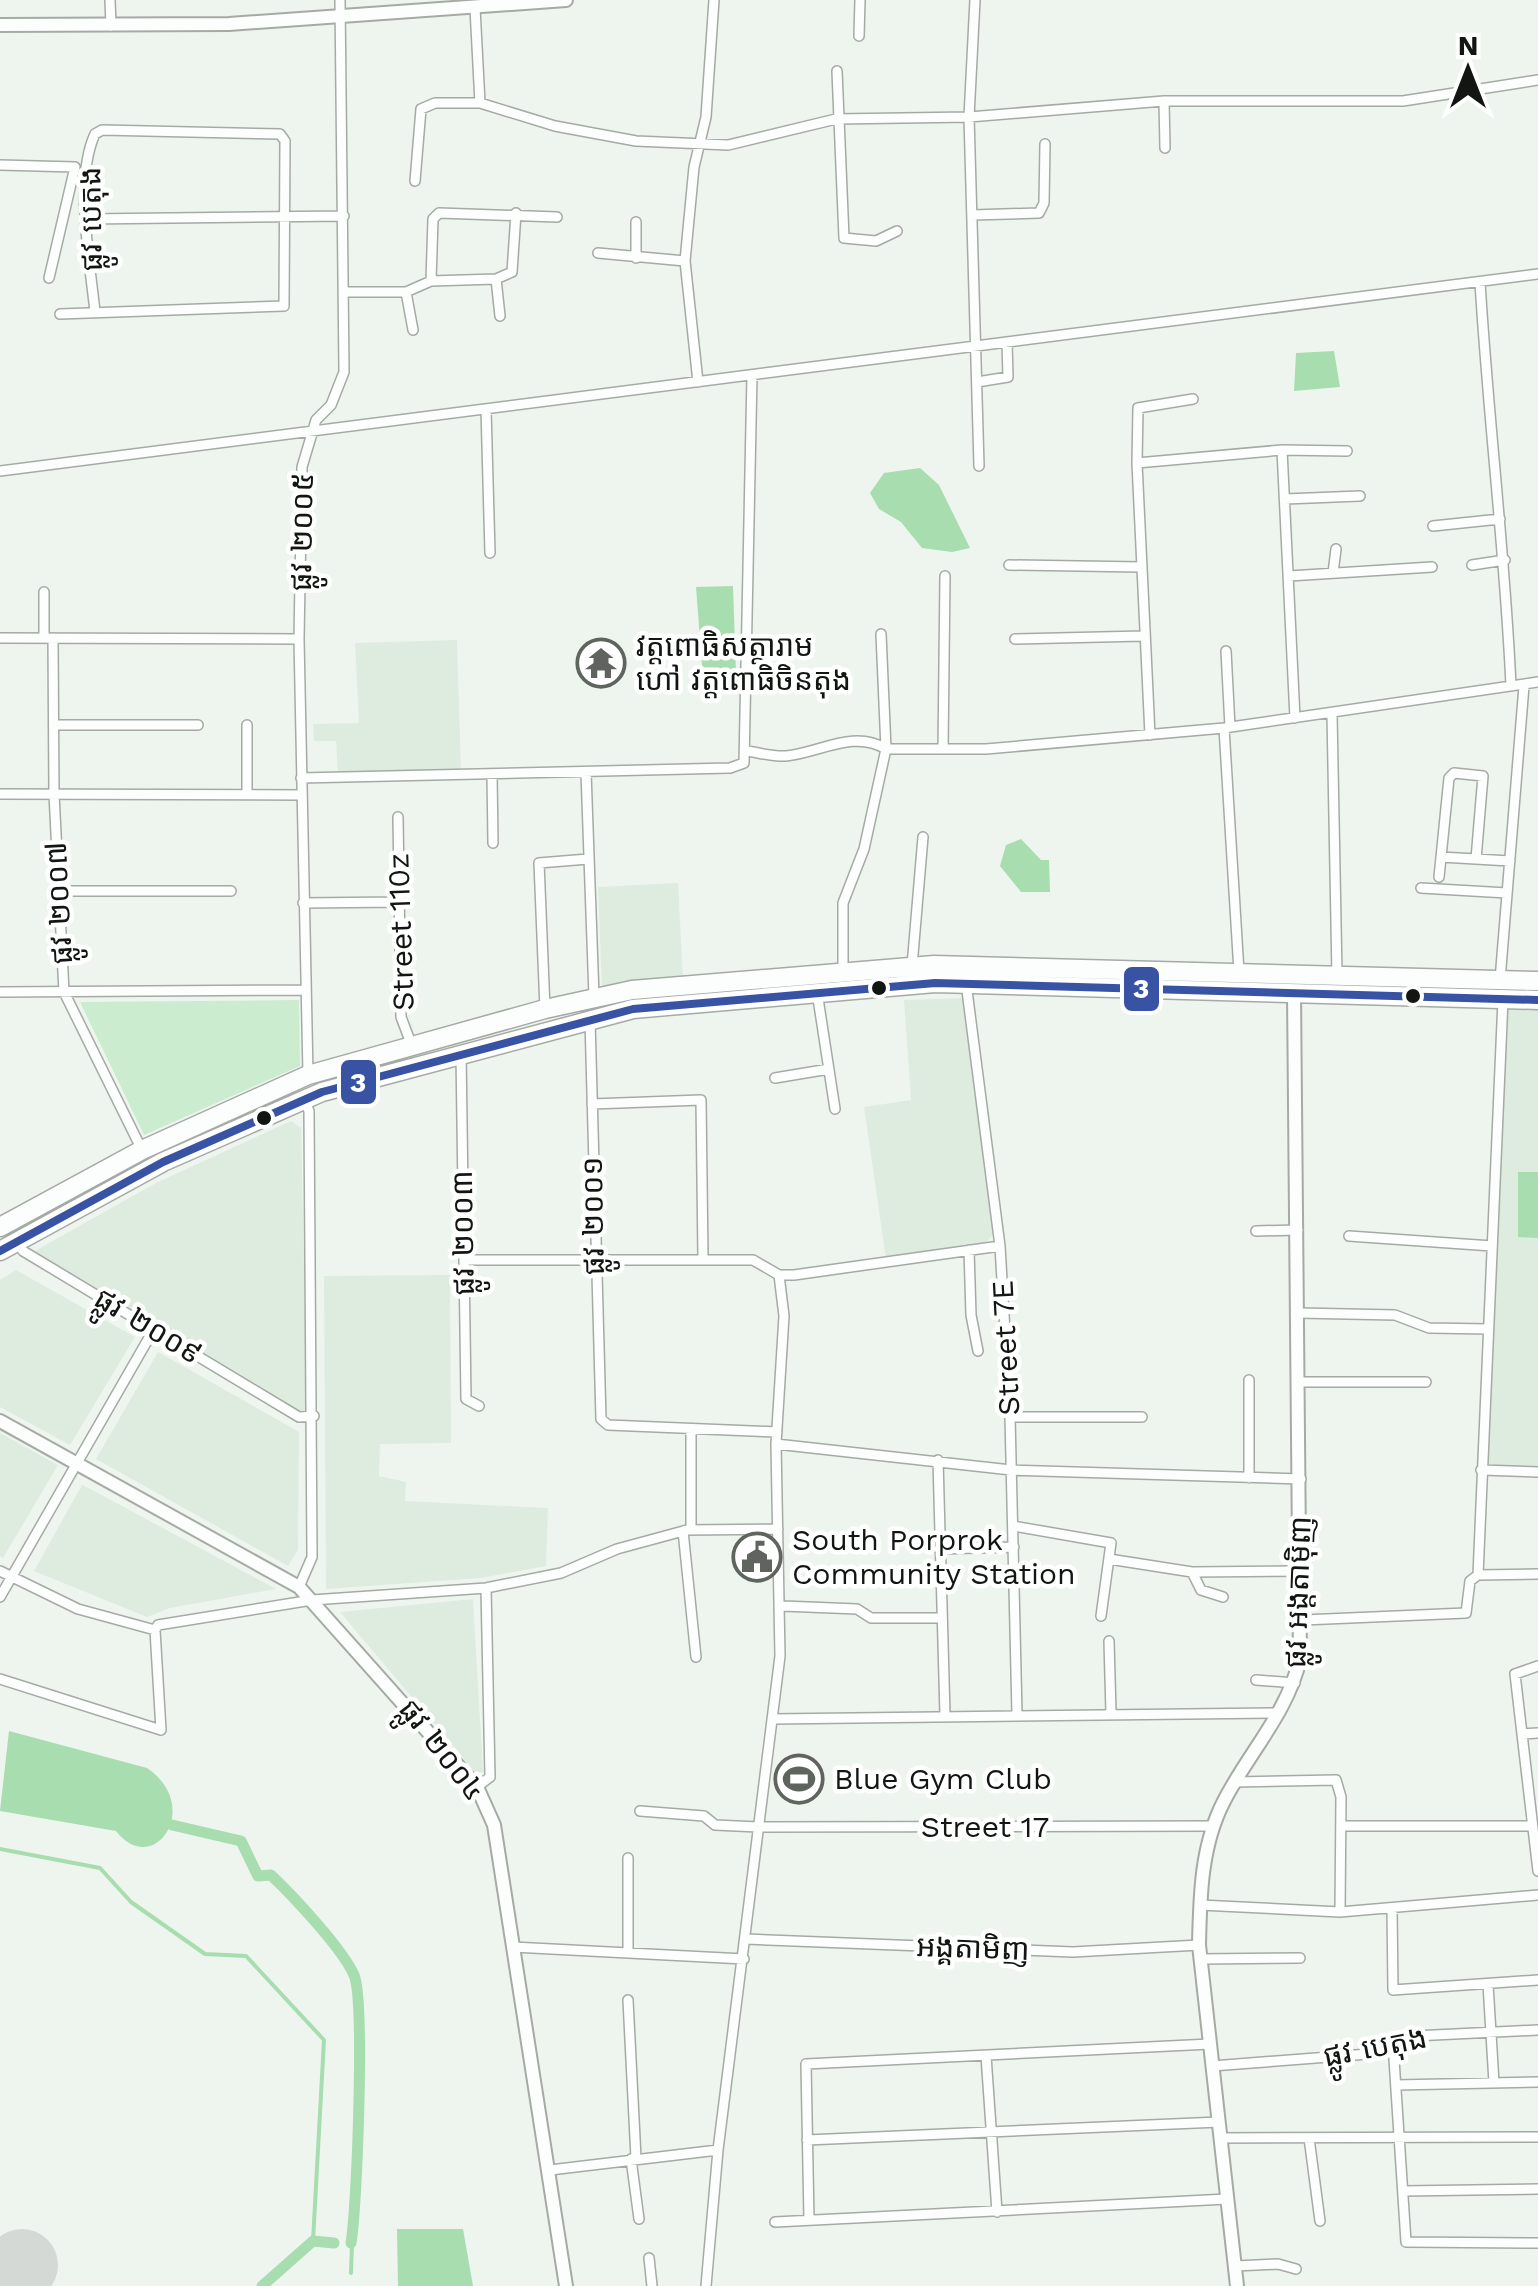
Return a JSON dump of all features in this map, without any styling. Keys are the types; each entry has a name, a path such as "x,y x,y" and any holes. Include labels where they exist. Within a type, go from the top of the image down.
{"highway":[{"path":"8,1246 162,1162 304,1099 461,1052 634,1009 817,992 912,966 1154,978 1294,992 1501,989 1538,981"},
{"path":"2,1221 142,1150 308,1075 594,997 844,971 966,983 1239,972 1337,975 1501,989 1538,1000"}],"street":[{"path":"110,0 111,26"},
{"name":"ផ្លូវ ២០០៥","path":"308,1075 299,639 302,467 312,432 342,382 340,0"},
{"path":"0,25 340,19 566,0"},
{"path":"698,382 685,261 694,167 703,144 714,0"},
{"path":"859,36 860,0"},
{"path":"975,0 970,117 979,466"},
{"path":"475,8 480,103"},
{"path":"837,70 836,120 844,238 876,241 896,231"},
{"path":"415,181 421,109 435,104 480,103 636,141 703,144 764,140 836,120 970,117 1164,101 1403,100 1538,80"},
{"path":"1164,101 1166,148"},
{"name":"ផ្លូវ បេតុង","path":"95,312 86,220 87,163 92,140 102,130 280,134 285,142 286,218"},
{"path":"972,215 1038,213 1044,204 1045,144"},
{"path":"0,165 75,168 50,278"},
{"path":"344,292 406,292 431,281 496,279 512,272 516,213"},
{"path":"431,281 435,214 557,217"},
{"path":"86,220 344,216"},
{"path":"60,314 284,306 286,218"},
{"path":"636,222 636,258"},
{"path":"598,253 685,261"},
{"path":"0,471 1538,274"},
{"path":"496,279 500,316"},
{"path":"1480,282 1488,423 1505,560 1511,686"},
{"path":"406,292 413,330"},
{"path":"977,382 1008,377 1007,342"},
{"path":"301,778 730,768 744,763 752,375"},
{"path":"1150,734 1143,636 1138,408 1192,400"},
{"path":"486,409 490,554"},
{"path":"1137,463 1282,450 1348,452"},
{"path":"1282,450 1294,718"},
{"path":"1285,500 1360,496"},
{"path":"1433,526 1500,519"},
{"path":"1333,573 1336,549"},
{"path":"1472,565 1505,560"},
{"path":"1009,565 1142,567"},
{"path":"1289,576 1432,567"},
{"path":"943,749 944,576"},
{"name":"ផ្លូវ ២០០៧","path":"44,592 54,725 64,992 142,1150"},
{"path":"844,971 843,903 864,849 886,750 881,634"},
{"path":"1015,639 1143,636"},
{"path":"0,638 299,639"},
{"path":"1226,652 1239,972"},
{"path":"747,751 784,756 838,742 874,744 886,750 943,749 1227,728 1538,682"},
{"path":"1478,1575 1501,989 1524,686"},
{"path":"1332,714 1337,975"},
{"path":"247,724 247,794"},
{"path":"54,725 198,725"},
{"path":"586,772 594,997"},
{"path":"492,774 493,843"},
{"path":"1439,877 1450,775 1479,774 1484,780 1476,859"},
{"path":"0,794 301,794"},
{"name":"Street 110z","path":"398,817 401,1018 412,1046"},
{"path":"912,966 923,838"},
{"path":"1441,857 1510,861"},
{"path":"545,1009 539,863 588,859"},
{"path":"1420,888 1507,893"},
{"path":"58,891 231,891"},
{"path":"303,903 399,902"},
{"name":"Street 7E","path":"966,983 1000,1246 1010,1418 1017,1714"},
{"path":"0,992 304,990"},
{"path":"817,992 835,1108"},
{"name":"ផ្លូវ អង្តតាម៉ិញ","path":"1237,2286 1200,1952 1200,1905 1213,1826 1294,1683 1304,1620 1294,992"},
{"name":"ផ្លូវ ២០០១","path":"590,1018 593,1258 600,1415 608,1425 692,1429"},
{"name":"ផ្លូវ ២០០៣","path":"461,1052 466,1399 479,1406"},
{"path":"774,1078 829,1069"},
{"path":"300,1587 312,1556 314,1416 309,1111 304,1099"},
{"path":"592,1104 701,1100 703,1258"},
{"name":"ផ្លូវ ២០០៩","path":"2,1221 8,1246 23,1251 299,1416 314,1416"},
{"path":"1256,1231 1298,1230"},
{"path":"1349,1236 1492,1246"},
{"path":"464,1260 753,1260 779,1275 1000,1246"},
{"path":"969,1250 971,1315 978,1351"},
{"path":"706,2286 718,2150 744,1959 782,1606 776,1444 784,1342 779,1275"},
{"path":"1299,1313 1408,1316 1429,1328 1488,1329"},
{"path":"0,1598 154,1329"},
{"path":"1249,1380 1249,1478"},
{"path":"1300,1382 1426,1382"},
{"path":"1010,1418 1142,1418"},
{"name":"ផ្លូវ ២០០៤","path":"0,1420 300,1587 477,1787 494,1825 566,2286"},
{"path":"696,1657 687,1530 692,1429 777,1432"},
{"path":"776,1444 1011,1470 1301,1479"},
{"path":"938,1460 945,1715"},
{"path":"1482,1470 1538,1472"},
{"path":"1012,1526 1111,1542 1102,1616"},
{"path":"0,1679 161,1730 154,1630 158,1625 312,1600 486,1588 561,1573 617,1549 687,1530 778,1529"},
{"path":"938,1549 1014,1547"},
{"path":"1109,1560 1192,1572 1303,1570"},
{"path":"0,1571 78,1608 154,1630"},
{"path":"1192,1572 1201,1590 1223,1598"},
{"path":"1304,1620 1464,1614 1470,1580 1478,1575 1538,1574"},
{"path":"477,1787 490,1777 486,1588"},
{"path":"782,1606 857,1609 871,1618 941,1618"},
{"path":"1110,1642 1111,1713"},
{"path":"1538,1666 1516,1674 1538,1871"},
{"path":"1256,1680 1294,1683"},
{"path":"772,1719 1281,1712"},
{"path":"1522,1734 1538,1733"},
{"path":"1526,1777 1538,1776"},
{"path":"1235,1782 1336,1780 1341,1826 1340,1912"},
{"name":"Street 17","path":"640,1810 704,1816 715,1826 1213,1826"},
{"path":"1341,1826 1533,1822"},
{"path":"628,1858 628,1954"},
{"path":"1200,1905 1340,1912 1538,1895"},
{"path":"1392,1908 1393,1990 1538,1980"},
{"name":"អង្គតាមិញ","path":"746,1939 1300,1958"},
{"path":"513,1946 744,1959"},
{"path":"1488,1984 1494,2083"},
{"path":"628,2000 639,2219"},
{"name":"ផ្លូវ បេតុង","path":"1212,2066 1368,2054 1414,2036 1538,2030"},
{"path":"808,2220 806,2064 1210,2044"},
{"path":"1394,2044 1405,2238 1410,2244 1538,2243"},
{"path":"986,2056 997,2212"},
{"path":"1396,2085 1538,2082"},
{"path":"807,2140 1219,2122"},
{"path":"1220,2138 1538,2136"},
{"path":"1308,2138 1320,2221"},
{"path":"550,2170 718,2150"},
{"path":"1403,2191 1538,2189"},
{"path":"776,2222 1228,2199"},
{"path":"649,2258 652,2286"},
{"path":"1235,2266 1278,2264 1296,2268"}],"shaded area":[{"path":"1334,351 1340,387 1294,391 1296,353"},
{"path":"920,468 939,485 970,548 952,552 922,548 901,522 879,509 870,493 884,473"},
{"path":"733,586 736,674 703,678 696,587"},
{"path":"457,640 461,772 338,775 336,741 314,741 313,724 359,723 355,643"},
{"path":"1021,839 1041,860 1049,860 1050,892 1021,892 1000,866 1006,845"},
{"path":"678,883 683,978 602,987 598,887"},
{"path":"966,998 993,1234 985,1244 886,1259 864,1107 911,1100 904,1000"},
{"path":"299,1000 300,1066 144,1135 80,1002"},
{"path":"1507,1009 1538,1009 1538,1467 1490,1466 1485,1460"},
{"path":"291,1121 301,1128 307,1411 301,1413 33,1252 156,1183"},
{"path":"1518,1172 1538,1172 1538,1238 1518,1237"},
{"path":"16,1270 135,1337 70,1445 0,1407 0,1280"},
{"path":"450,1275 451,1443 380,1444 379,1476 406,1482 405,1501 548,1508 546,1566 480,1578 326,1589 324,1276"},
{"path":"158,1352 299,1432 298,1550 288,1566 96,1459"},
{"path":"0,1433 58,1465 3,1558 0,1556"},
{"path":"82,1485 276,1589 170,1608 147,1617 34,1571"},
{"path":"473,1599 483,1772 475,1772 340,1612"},
{"path":"9,1731 147,1768 164,1784 171,1801 172,1818 167,1832 144,1847 130,1844 116,1831 0,1811"},
{"path":"397,2229 463,2229 473,2286 398,2286"}],"waterway":[{"path":"172,1825 241,1841 258,1876 271,1875 292,1896 328,1937 354,1975 359,2062 351,2243"},
{"path":"0,1849 100,1868 131,1902 205,1954 246,1956 324,2040 313,2241"},
{"path":"262,2286 313,2241 334,2243"},
{"path":"351,2273 352,2243"}],"taxiway":[{"path":"0,2278 8,2286"}],"runway":[{"path":"1,2286 22,2265"}],"transit line":[{"name":"3","path":"0,1251 163,1162 322,1092 633,1009 935,983 1538,1000"}],"place":[{"name":"វត្តពោធិសត្តារាម ហៅ វត្តពោធិចិនតុង","path":"601,663"},
{"name":"South Porprok Community Station","path":"757,1557"},
{"name":"Blue Gym Club","path":"799,1779"}]}
